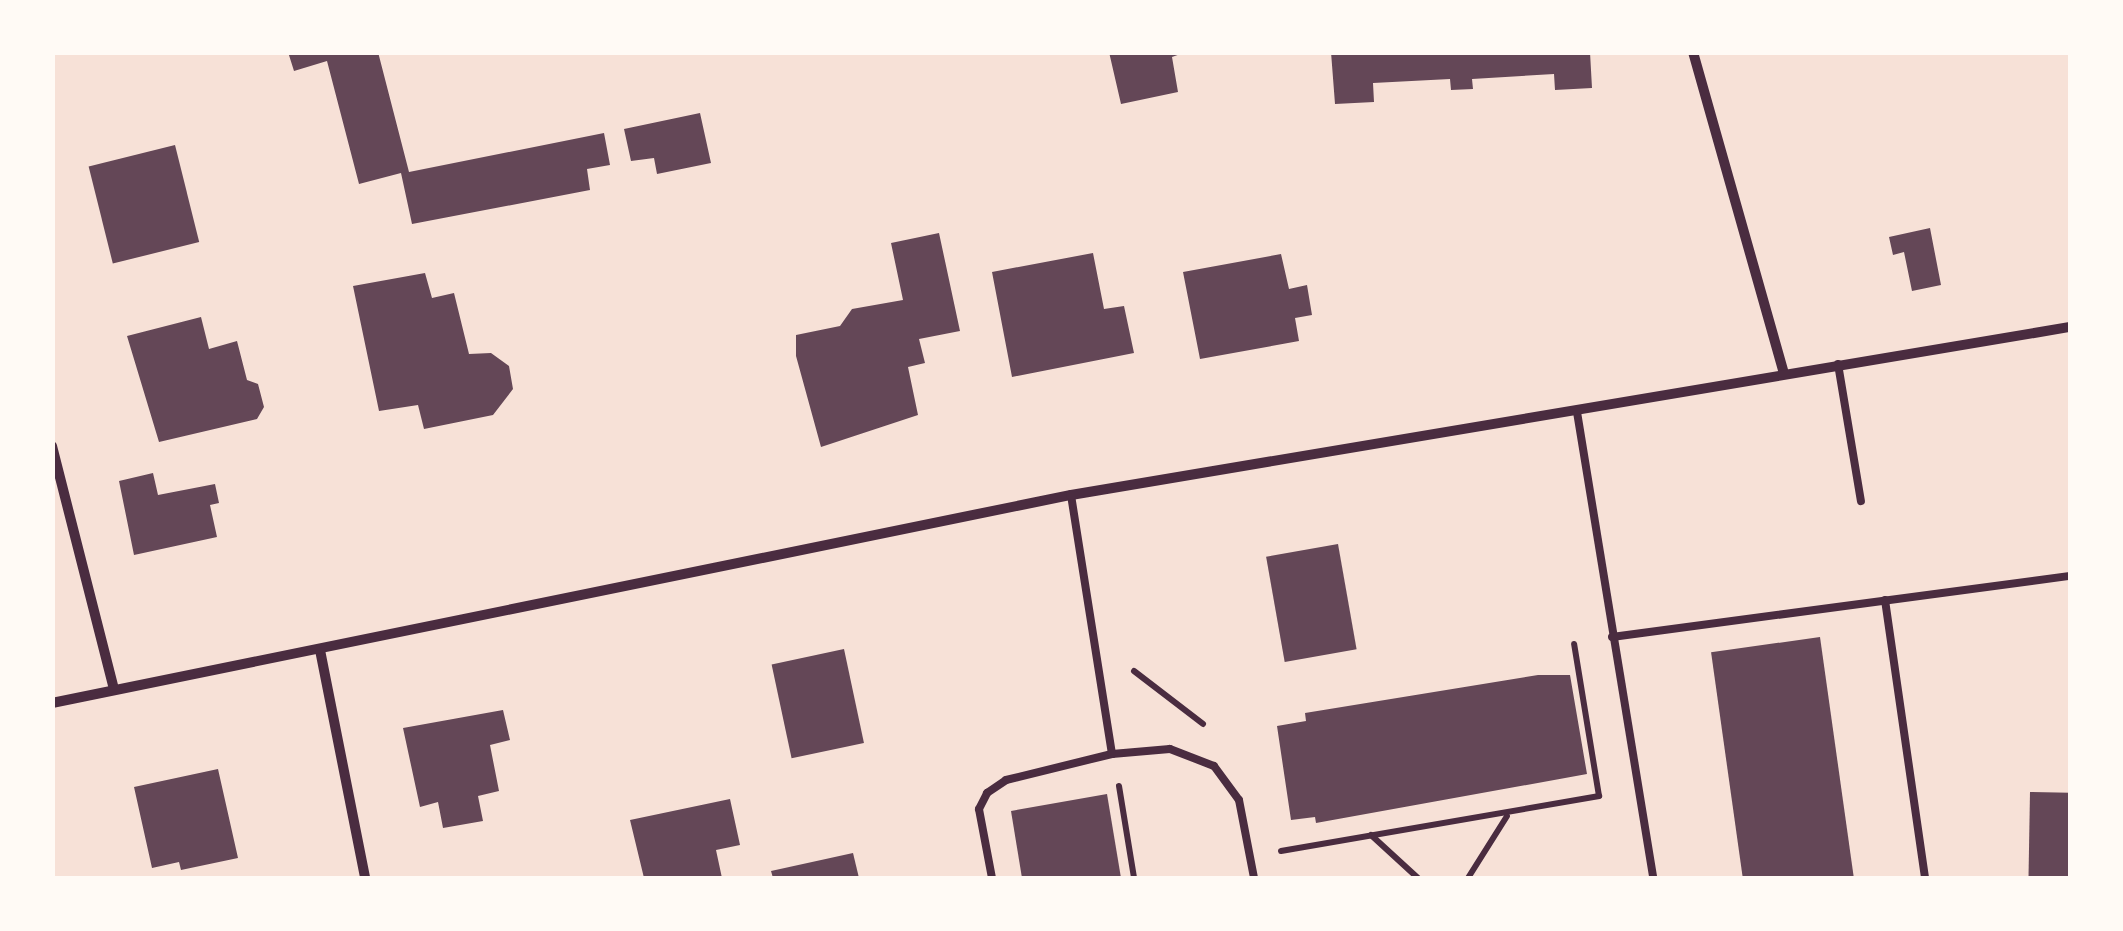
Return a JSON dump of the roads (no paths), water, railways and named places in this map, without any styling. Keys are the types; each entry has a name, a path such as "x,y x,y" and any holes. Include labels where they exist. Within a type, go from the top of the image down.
{"street":[{"path":"1693,52 1784,373"},
{"path":"52,704 1072,495 2070,327"},
{"path":"52,446 114,689"},
{"path":"320,650 365,878"}],"lane":[{"path":"1838,364 1861,501"},
{"path":"1578,412 1654,878"},
{"path":"1072,495 1112,754"},
{"path":"1612,637 2070,576"},
{"path":"1885,600 1925,878"},
{"path":"992,878 979,809 988,793 1006,780 1112,754 1170,750 1214,766 1238,800 1254,878"}]}
